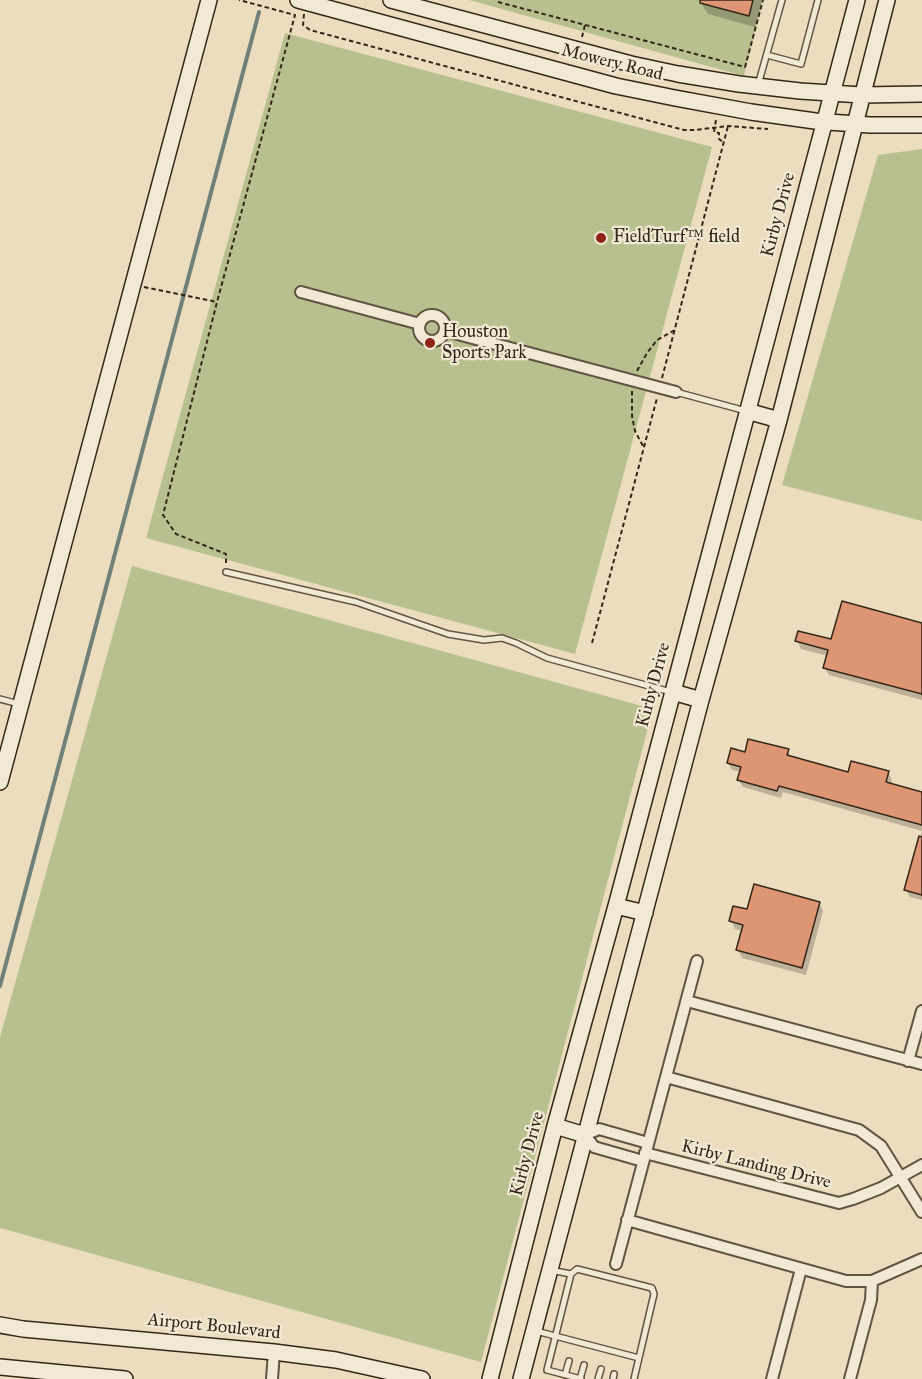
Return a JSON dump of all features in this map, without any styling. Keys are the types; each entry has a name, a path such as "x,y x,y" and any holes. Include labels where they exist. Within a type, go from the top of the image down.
{"street":[{"path":"1,775 209,0"},
{"name":"Mowery Road","path":"391,0 631,64 678,74 758,87 862,95 922,94"},
{"name":"Kirby Drive","path":"490,1379 555,1126 616,906 856,0"},
{"path":"521,1379 701,700 779,420 887,0"},
{"name":"Mowery Road","path":"303,1 616,86 751,112 824,122 922,125"},
{"path":"506,56 511,32"},
{"path":"751,112 758,87"},
{"path":"300,292 420,324"},
{"path":"434,315 445,322 446,331 437,341 429,341 422,336 420,324 425,317 434,315"},
{"path":"446,331 676,392"},
{"path":"747,411 779,420"},
{"path":"673,692 701,700"},
{"path":"616,906 645,913"},
{"path":"616,1264 697,961"},
{"path":"687,1001 922,1064"},
{"path":"908,1061 922,1011"},
{"path":"666,1077 859,1130 881,1146 922,1212"},
{"path":"555,1126 585,1135"},
{"name":"Kirby Landing Drive","path":"645,1152 599,1129 585,1135 594,1147 645,1152 839,1203 872,1192 922,1165"},
{"path":"627,1220 846,1281 872,1281 922,1259"},
{"path":"772,1379 801,1269"},
{"path":"850,1379 871,1300 872,1281"},
{"name":"Airport Boulevard","path":"0,1325 274,1352 336,1360 422,1379"},
{"path":"272,1379 274,1352"},
{"path":"0,1367 125,1379"}],"lane":[{"path":"758,87 782,0"},
{"path":"767,54 801,64 818,0"},
{"path":"676,392 747,411"},
{"path":"226,572 356,602 448,634 484,640 502,638 548,658 673,692"},
{"path":"0,699 21,705"},
{"path":"584,1365 580,1379 547,1370 572,1274 576,1269 652,1288 654,1294 634,1379"},
{"path":"550,1270 572,1274"},
{"path":"534,1330 639,1358"},
{"path":"573,1349 575,1340"},
{"path":"587,1353 590,1344"},
{"path":"604,1358 606,1349"},
{"path":"618,1361 620,1353"},
{"path":"565,1375 569,1361"},
{"path":"598,1379 600,1369"}],"path":[{"path":"226,572 226,554 176,534 163,515 217,302 295,15 239,0"},
{"path":"498,2 745,67 763,0"},
{"path":"303,1 303,26 310,30 684,130 728,126 769,129"},
{"path":"580,43 585,25"},
{"path":"717,114 714,132 719,133 719,139 724,143"},
{"path":"133,285 217,302"}],"green space":[{"path":"469,0 763,0 744,76"},
{"name":"Houston Sports Park","path":"285,33 712,147 575,654 146,538"},
{"path":"922,149 922,521 782,485 878,155"},
{"path":"132,566 653,709 481,1362 0,1228 0,1037"}],"building":[{"path":"700,0 753,0 749,16 700,3"},
{"path":"842,601 922,623 922,694 823,668 828,650 795,641 798,631 831,639"},
{"path":"748,739 789,749 787,755 848,772 851,761 889,771 886,782 922,792 922,825 779,786 777,791 737,780 741,767 727,763 731,748 745,752"},
{"path":"919,836 922,837 922,895 904,890"},
{"path":"754,884 820,902 802,968 736,950 743,925 729,921 733,906 747,909"}],"waterway":[{"path":"0,986 259,12"}],"place":[{"name":"FieldTurf™ field","path":"601,238"},
{"name":"Houston Sports Park","path":"430,343"}]}
